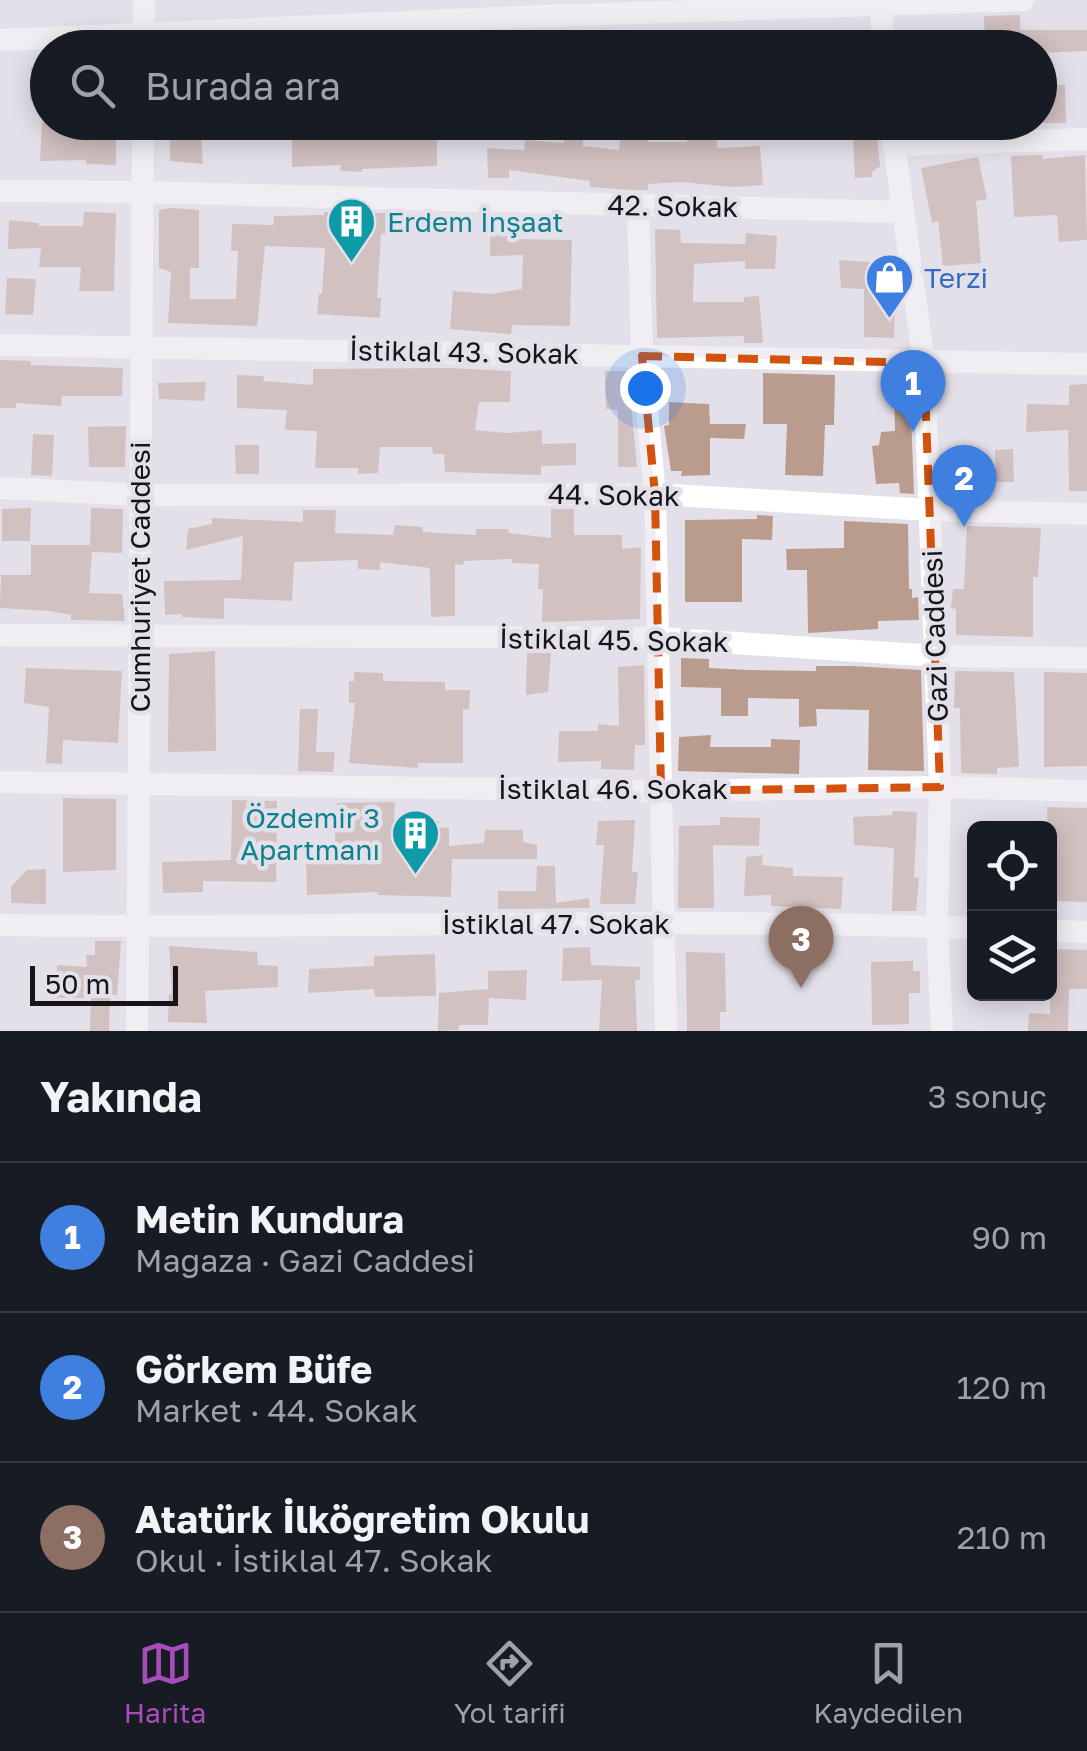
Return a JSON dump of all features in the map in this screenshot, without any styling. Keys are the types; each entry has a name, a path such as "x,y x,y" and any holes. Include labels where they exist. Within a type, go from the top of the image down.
{"street":[{"path":"144,0 144,30"},
{"path":"338,30 880,2 1023,0"},
{"path":"880,2 882,30"},
{"path":"0,40 30,40"},
{"path":"1057,138 1087,139"},
{"name":"Cumhuriyet Caddesi","path":"137,1031 143,140"},
{"name":"Gazi Caddesi","path":"893,140 924,363 940,787 938,927 942,1031"},
{"name":"42. Sokak","path":"0,191 904,212"},
{"path":"638,206 642,356 654,494 666,1031"},
{"name":"İstiklal 43. Sokak","path":"0,345 1087,364"},
{"name":"44. Sokak","path":"0,488 141,495 654,494 930,510 1087,514"},
{"name":"İstiklal 45. Sokak","path":"0,635 658,638 936,656 1087,658"},
{"name":"İstiklal 46. Sokak","path":"0,782 661,791 940,787 1087,791"},
{"name":"İstiklal 47. Sokak","path":"0,924 138,927 664,922 967,928"},
{"path":"1057,931 1087,932"}],"highlighted area":[{"path":"642,356 924,363 940,787 661,791 655,494"}],"building":[{"path":"1020,15 1020,30 984,30 984,16"},
{"path":"1057,30 1087,30 1087,51 1057,52"},
{"path":"1057,85 1065,85 1066,123 1057,123"},
{"path":"41,140 116,140 116,165 86,164 86,160 40,161"},
{"path":"170,140 201,140 203,164 170,161"},
{"path":"292,140 437,140 437,166 362,172 340,171 341,165 292,167"},
{"path":"525,140 583,140 583,146 619,150 620,140 717,140 717,148 760,146 763,185 732,187 681,182 648,184 648,190 631,190 590,187 590,181 509,170 509,178 488,178 487,148 524,150"},
{"path":"853,140 878,140 880,166 872,177 855,178"},
{"path":"1043,155 1043,159 1085,155 1087,240 1059,242 1057,215 1014,217 1011,156"},
{"path":"978,157 987,199 976,201 981,263 943,266 938,221 932,223 921,168"},
{"path":"159,210 199,210 199,268 190,268 190,299 236,299 238,251 231,251 232,224 273,225 274,216 324,212 387,213 385,234 381,234 377,298 381,298 380,318 317,314 325,248 265,246 257,326 168,323 171,272 159,268"},
{"path":"84,212 116,213 114,291 79,291 81,267 39,267 41,248 8,249 9,220 39,226 83,226"},
{"path":"490,217 515,218 514,239 572,240 570,326 512,325 511,334 450,329 453,291 491,294 522,289 523,255 490,256"},
{"path":"655,229 680,230 681,243 745,244 746,233 777,236 775,269 745,269 745,261 694,264 693,302 744,302 744,297 759,296 763,343 744,343 744,336 657,338"},
{"path":"839,260 884,263 883,306 895,306 894,338 864,337 864,289 841,288"},
{"path":"7,278 36,279 33,315 5,314"},
{"path":"0,360 123,368 122,396 62,396 61,406 16,403 16,408 0,408"},
{"path":"313,369 511,371 510,402 479,402 475,430 542,430 542,444 576,443 576,465 541,466 541,475 445,472 444,454 433,454 432,447 380,447 378,473 358,474 358,468 315,468 317,431 285,430 287,410 237,408 237,375 313,385"},
{"path":"605,371 628,371 637,467 618,467 618,410 606,409"},
{"path":"763,373 835,375 834,425 825,425 823,476 785,475 787,424 763,424"},
{"path":"206,382 204,401 159,399 158,383"},
{"path":"1087,384 1087,491 1069,491 1068,430 1026,432 1027,404 1069,405 1069,385"},
{"path":"910,387 914,494 900,493 899,483 876,484 872,446 879,445 881,432 895,431 894,388"},
{"path":"669,402 709,404 710,424 746,424 744,439 710,438 710,475 681,476 682,471 671,471 664,426 669,425"},
{"path":"126,426 125,467 89,467 88,427"},
{"path":"33,434 54,435 52,476 31,475"},
{"path":"235,445 259,445 259,474 236,474"},
{"path":"1013,449 1014,482 996,482 995,450"},
{"path":"31,508 30,541 2,541 2,509"},
{"path":"91,508 123,509 122,553 92,552 89,593 122,594 125,621 71,620 71,615 50,611 0,608 1,575 31,575 31,545 90,545"},
{"path":"551,509 574,509 574,535 622,535 622,549 641,547 640,619 542,622 539,564 512,563 512,559 455,564 455,616 431,617 430,568 380,562 380,570 358,569 358,560 294,562 292,601 224,598 224,619 165,615 164,581 241,580 243,536 186,550 188,529 212,524 212,518 303,522 303,510 336,510 335,533 393,535 395,525 422,527 423,532 476,535 476,529 508,529 509,533 551,538"},
{"path":"757,515 773,516 772,540 742,539 742,602 685,602 685,520 757,519"},
{"path":"844,521 908,524 909,589 912,598 918,597 919,620 878,621 878,629 808,633 807,570 787,570 786,549 844,548"},
{"path":"967,526 1041,528 1038,577 1033,577 1033,637 956,635 956,609 951,608 953,589 964,589"},
{"path":"215,651 216,751 168,752 169,654"},
{"path":"527,652 551,653 548,692 526,695"},
{"path":"681,658 709,659 709,668 748,670 816,671 816,666 852,666 921,670 924,771 868,770 869,710 816,709 817,726 799,727 799,699 748,698 748,716 721,716 721,688 681,687"},
{"path":"644,665 645,745 635,745 634,770 601,769 601,761 558,762 559,731 598,731 598,724 619,726 618,667"},
{"path":"26,668 122,671 118,743 63,740 62,764 46,763 49,707 24,703"},
{"path":"955,671 1014,672 1019,767 997,768 997,774 961,773 960,708 954,708"},
{"path":"354,672 383,673 383,681 445,682 445,690 470,690 469,710 463,709 463,763 418,763 418,768 349,763 355,703 349,703 349,681 354,681"},
{"path":"1044,672 1087,673 1087,766 1044,767"},
{"path":"300,709 318,709 316,752 335,752 333,772 298,771"},
{"path":"711,735 710,747 771,747 771,739 800,740 799,774 678,771 679,737"},
{"path":"63,798 116,799 116,870 63,872"},
{"path":"232,800 277,801 276,882 203,881 203,892 163,893 162,862 231,860"},
{"path":"395,802 394,820 439,821 438,827 449,828 449,846 484,843 485,830 523,830 523,842 537,845 537,859 452,859 451,897 377,895 378,892 307,895 306,859 334,858 337,803"},
{"path":"1047,807 1087,808 1087,902 1057,901 1057,821 1047,821"},
{"path":"893,811 917,812 916,911 892,911 894,848 854,845 853,817 892,815"},
{"path":"720,817 760,818 759,846 713,845 714,908 678,908 679,826 720,825"},
{"path":"635,820 635,904 600,904 604,845 596,845 598,821"},
{"path":"763,855 762,865 793,868 793,876 843,877 841,909 771,906 771,895 744,896 746,857"},
{"path":"537,866 555,866 556,903 589,898 590,908 498,909 498,891 536,891"},
{"path":"46,869 46,904 11,903 11,887 27,870"},
{"path":"95,941 121,941 117,995 110,995 109,1031 90,1031 91,998 56,998 57,965 87,967 86,955 95,955"},
{"path":"169,946 257,952 258,965 278,966 278,987 205,991 207,1023 168,1022 172,994"},
{"path":"590,947 591,965 640,967 640,980 635,980 637,1031 599,1031 602,980 562,981 563,948"},
{"path":"1057,949 1087,950 1087,989 1069,989 1068,1031 1028,1031 1029,1013 1050,1014 1050,1001 1057,1001"},
{"path":"686,952 725,953 726,1012 720,1012 720,1031 687,1031"},
{"path":"435,954 436,996 375,997 374,989 308,993 309,969 374,966 374,956"},
{"path":"913,961 913,971 920,971 920,993 909,993 909,1024 872,1025 871,962"},
{"path":"527,970 526,1000 489,998 488,1025 459,1025 459,1030 438,1031 439,993 488,989 488,971"}],"place":[{"name":"Erdem İnşaat","path":"352,264"},
{"name":"Terzi","path":"889,320"},
{"name":"Metin Kundura","path":"913,432"},
{"name":"Görkem Büfe","path":"964,527"},
{"name":"Özdemir 3 Apartmanı","path":"415,876"},
{"name":"Atatürk İlköğretim Okulu","path":"801,988"}]}
